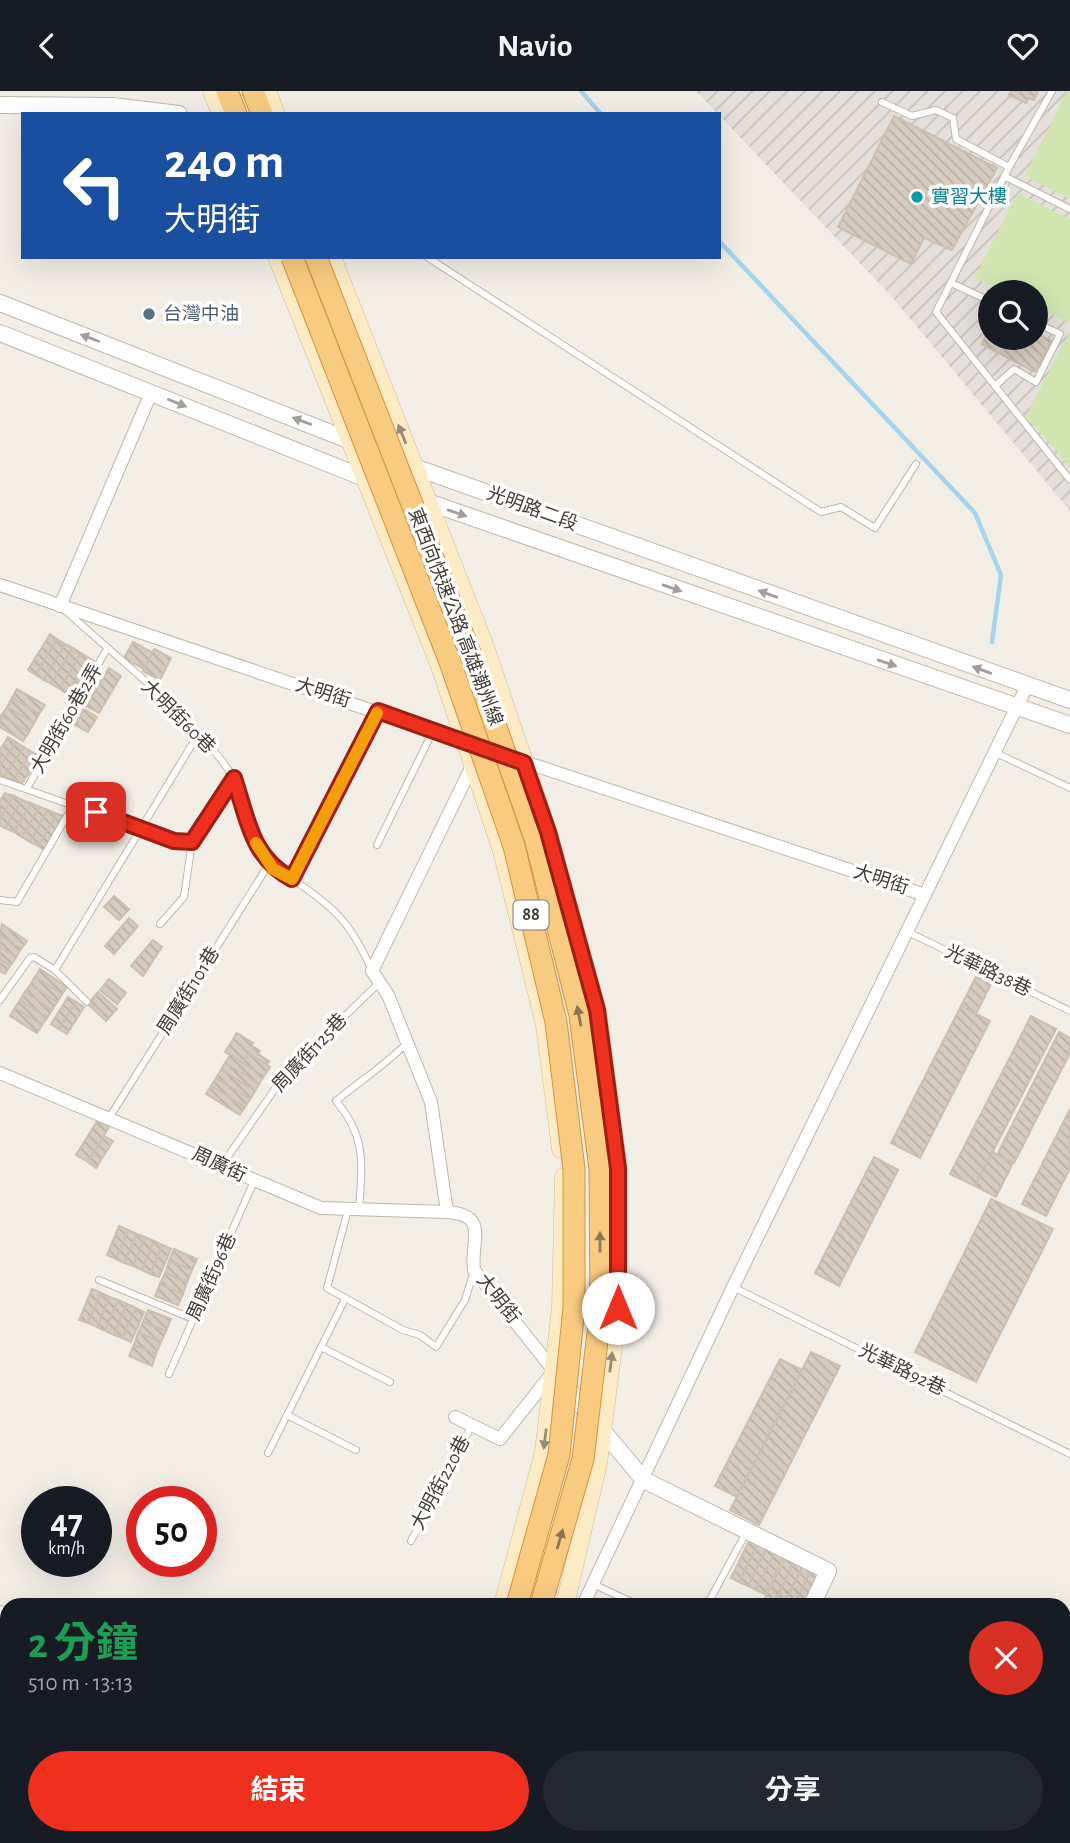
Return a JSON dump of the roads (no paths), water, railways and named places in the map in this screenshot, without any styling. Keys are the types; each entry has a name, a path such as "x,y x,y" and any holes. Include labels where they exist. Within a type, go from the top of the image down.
{"highway":[{"path":"228,91 235,112"},
{"path":"253,91 261,112"},
{"name":"東西向快速公路 高雄潮州線","path":"293,259 450,662 514,846 556,1022 575,1169 574,1308 559,1455 519,1598"},
{"name":"東西向快速公路 高雄潮州線","path":"317,259 470,653 535,838 580,1015 600,1169 601,1308 583,1459 543,1598"}],"main road":[{"path":"212,91 220,112"},
{"path":"267,91 274,112"},
{"path":"278,259 440,666 502,851 545,1025 564,1170 561,1308 544,1453 505,1598"},
{"path":"333,259 485,647 548,832 597,1010 618,1168 618,1308 598,1463 567,1598"}],"street":[{"path":"0,104 111,106 162,112"},
{"name":"光明路二段","path":"0,303 416,468 1070,700"},
{"name":"光明路二段","path":"0,333 428,503 1070,725"},
{"path":"118,380 127,353"},
{"path":"60,606 151,393"},
{"name":"大明街","path":"0,585 378,711 524,763 925,895"},
{"path":"587,1598 733,1287 1027,686"},
{"path":"447,1212 431,1102 408,1042 376,977 473,764"},
{"name":"周廣街","path":"0,1073 321,1208 447,1212"},
{"name":"大明街","path":"447,1212 463,1213 476,1226 472,1256 474,1269 644,1480 828,1571 815,1598"},
{"name":"大明街220巷","path":"455,1417 500,1439 554,1371"}],"lane":[{"path":"1052,91 1004,176 936,312 1070,480"},
{"path":"882,101 912,115 936,110 953,118 956,139 1009,167"},
{"path":"1004,176 1070,209"},
{"path":"430,259 821,512 841,507 875,528 916,464"},
{"path":"951,283 978,296"},
{"path":"995,386 1014,369 1036,381 1059,334 1048,329"},
{"name":"大明街60巷","path":"60,606 199,733 234,778 252,834 269,864 328,904 355,932 376,977"},
{"name":"大明街60巷2弄","path":"27,788 107,649"},
{"path":"292,879 378,711"},
{"path":"377,845 433,731"},
{"path":"55,970 199,733"},
{"path":"995,751 1070,788"},
{"path":"160,924 184,897 192,842 234,778"},
{"path":"0,780 174,841 192,842"},
{"path":"0,900 17,902 74,804"},
{"name":"周廣街101巷","path":"109,1118 269,864"},
{"name":"光華路38巷","path":"906,930 1070,1011"},
{"path":"0,1000 30,958 39,958 87,1002"},
{"name":"周廣街125巷","path":"222,1165 286,1073 376,977"},
{"path":"408,1042 380,1069 365,1076 336,1101 358,1133 362,1158 354,1210 327,1288 403,1330 420,1335 436,1347 465,1300 474,1269"},
{"name":"周廣街96巷","path":"169,1374 254,1181"},
{"path":"99,1280 193,1319"},
{"name":"光華路92巷","path":"733,1287 1070,1454"},
{"path":"268,1453 345,1299"},
{"path":"321,1347 390,1382"},
{"path":"287,1415 356,1450"},
{"name":"大明街220巷","path":"411,1541 472,1425"},
{"path":"711,1598 748,1530"},
{"path":"595,1585 623,1598"}],"waterway":[{"path":"581,91 599,112"},
{"path":"721,243 975,513 1001,575 992,642"}],"place":[{"name":"實習大樓","path":"917,197"},
{"name":"台灣中油","path":"149,314"}]}
